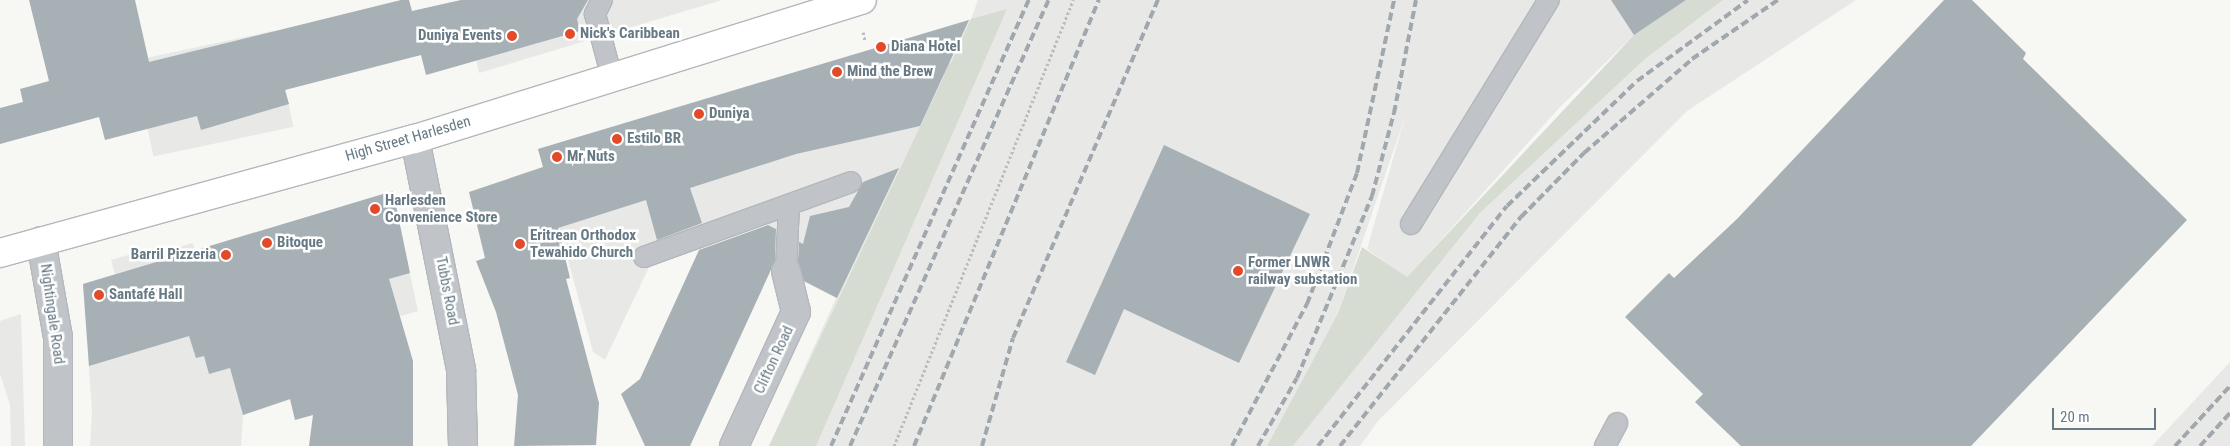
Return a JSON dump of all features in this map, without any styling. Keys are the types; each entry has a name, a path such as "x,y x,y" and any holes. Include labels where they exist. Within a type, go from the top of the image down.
{"main road":[{"name":"High Street Harlesden","path":"0,253 415,139 862,0"}],"street":[{"name":"Tubbs Road","path":"415,139 461,370 463,446"},
{"name":"Nightingale Road","path":"41,242 58,337 58,446"},
{"name":"Clifton Road","path":"734,446 796,312 786,270"}],"lane":[{"path":"602,0 595,14 612,78"},
{"path":"1411,224 1549,0"},
{"path":"644,257 851,182"},
{"path":"786,270 789,205"},
{"path":"1605,446 1617,423"}],"path":[{"path":"894,446 1072,0"},
{"path":"863,32 865,41"}],"shaded area":[{"path":"463,0 722,0 479,73"},
{"path":"978,0 1686,0 1634,35 1560,107 1407,278 1367,249 1405,117 1338,313 1267,446 769,446 836,298 771,265 778,230 762,221 650,265 605,360 593,352 538,149 971,19"},
{"path":"1686,0 1723,0 1645,59 1480,213 1293,446 1267,446 1338,313 1362,247 1407,277 1634,35"},
{"path":"1723,0 1856,0 1687,111 1378,421 1360,446 1293,446 1480,213 1645,59"},
{"path":"1007,9 816,446 769,446 944,76 941,66 951,63 971,19"},
{"path":"273,31 293,127 154,157 133,61"},
{"path":"402,237 418,311 349,331 298,397 243,415 241,446 90,446 92,411 83,284 115,274 111,260 163,245 165,251 193,243 195,250"},
{"path":"21,314 25,446 11,446 10,405 0,374 0,321"},
{"path":"2230,362 2230,446 2152,446"}],"building":[{"path":"29,0 135,0 149,62 401,0 409,0 412,11 461,0 588,0 577,19 580,31 426,75 421,55 285,90 289,104 201,130 197,116 105,140 99,117 0,144 0,108 23,102 20,89 49,81"},
{"path":"1611,0 1686,0 1634,35"},
{"path":"1944,0 1972,0 2026,53 2023,59 2187,220 1971,446 1741,446 1695,402 1703,394 1625,317 1669,273 1674,278 1737,219"},
{"path":"969,20 920,126 796,154 690,188 702,223 657,240 646,200 558,228 570,278 566,279 599,403 596,445 514,446 518,395 496,312 476,261 485,258 469,192 543,167 538,149"},
{"path":"1164,145 1310,214 1239,363 1124,309 1095,375 1066,362"},
{"path":"899,168 837,298 804,281 798,262 799,242 803,244 810,216 849,207 863,182"},
{"path":"393,191 410,273 389,279 413,361 413,446 309,446 313,415 295,420 290,399 243,415 230,368 209,374 204,356 196,358 189,336 89,366 83,284"},
{"path":"768,225 776,229 775,261 690,446 645,446 621,394 640,379 699,250"}],"railway":[{"path":"831,446 1029,0"},
{"path":"850,446 1049,0"},
{"path":"914,446 1099,0"},
{"path":"982,446 1013,338 1158,0"},
{"path":"1232,446 1307,304 1357,173 1394,0"},
{"path":"1258,446 1297,378 1372,196 1394,113 1416,0"},
{"path":"1318,446 1507,206 1637,81 1748,0"},
{"path":"1340,446 1521,217 1584,153 1692,59 1778,0"},
{"path":"2175,446 2230,386"},
{"path":"2200,446 2230,413"}],"place":[{"name":"Nick's Caribbean","path":"570,34"},
{"name":"Duniya Events","path":"512,36"},
{"name":"Diana Hotel","path":"881,47"},
{"name":"Mind the Brew","path":"837,72"},
{"name":"Duniya","path":"699,114"},
{"name":"Estilo BR","path":"617,139"},
{"name":"Mr Nuts","path":"557,157"},
{"name":"Harlesden Convenience Store","path":"375,209"},
{"name":"Bitoque","path":"267,243"},
{"name":"Eritrean Orthodox Tewahido Church","path":"520,244"},
{"name":"Barril Pizzeria","path":"226,255"},
{"name":"Former LNWR railway substation","path":"1238,271"},
{"name":"Santafé Hall","path":"99,295"}]}
